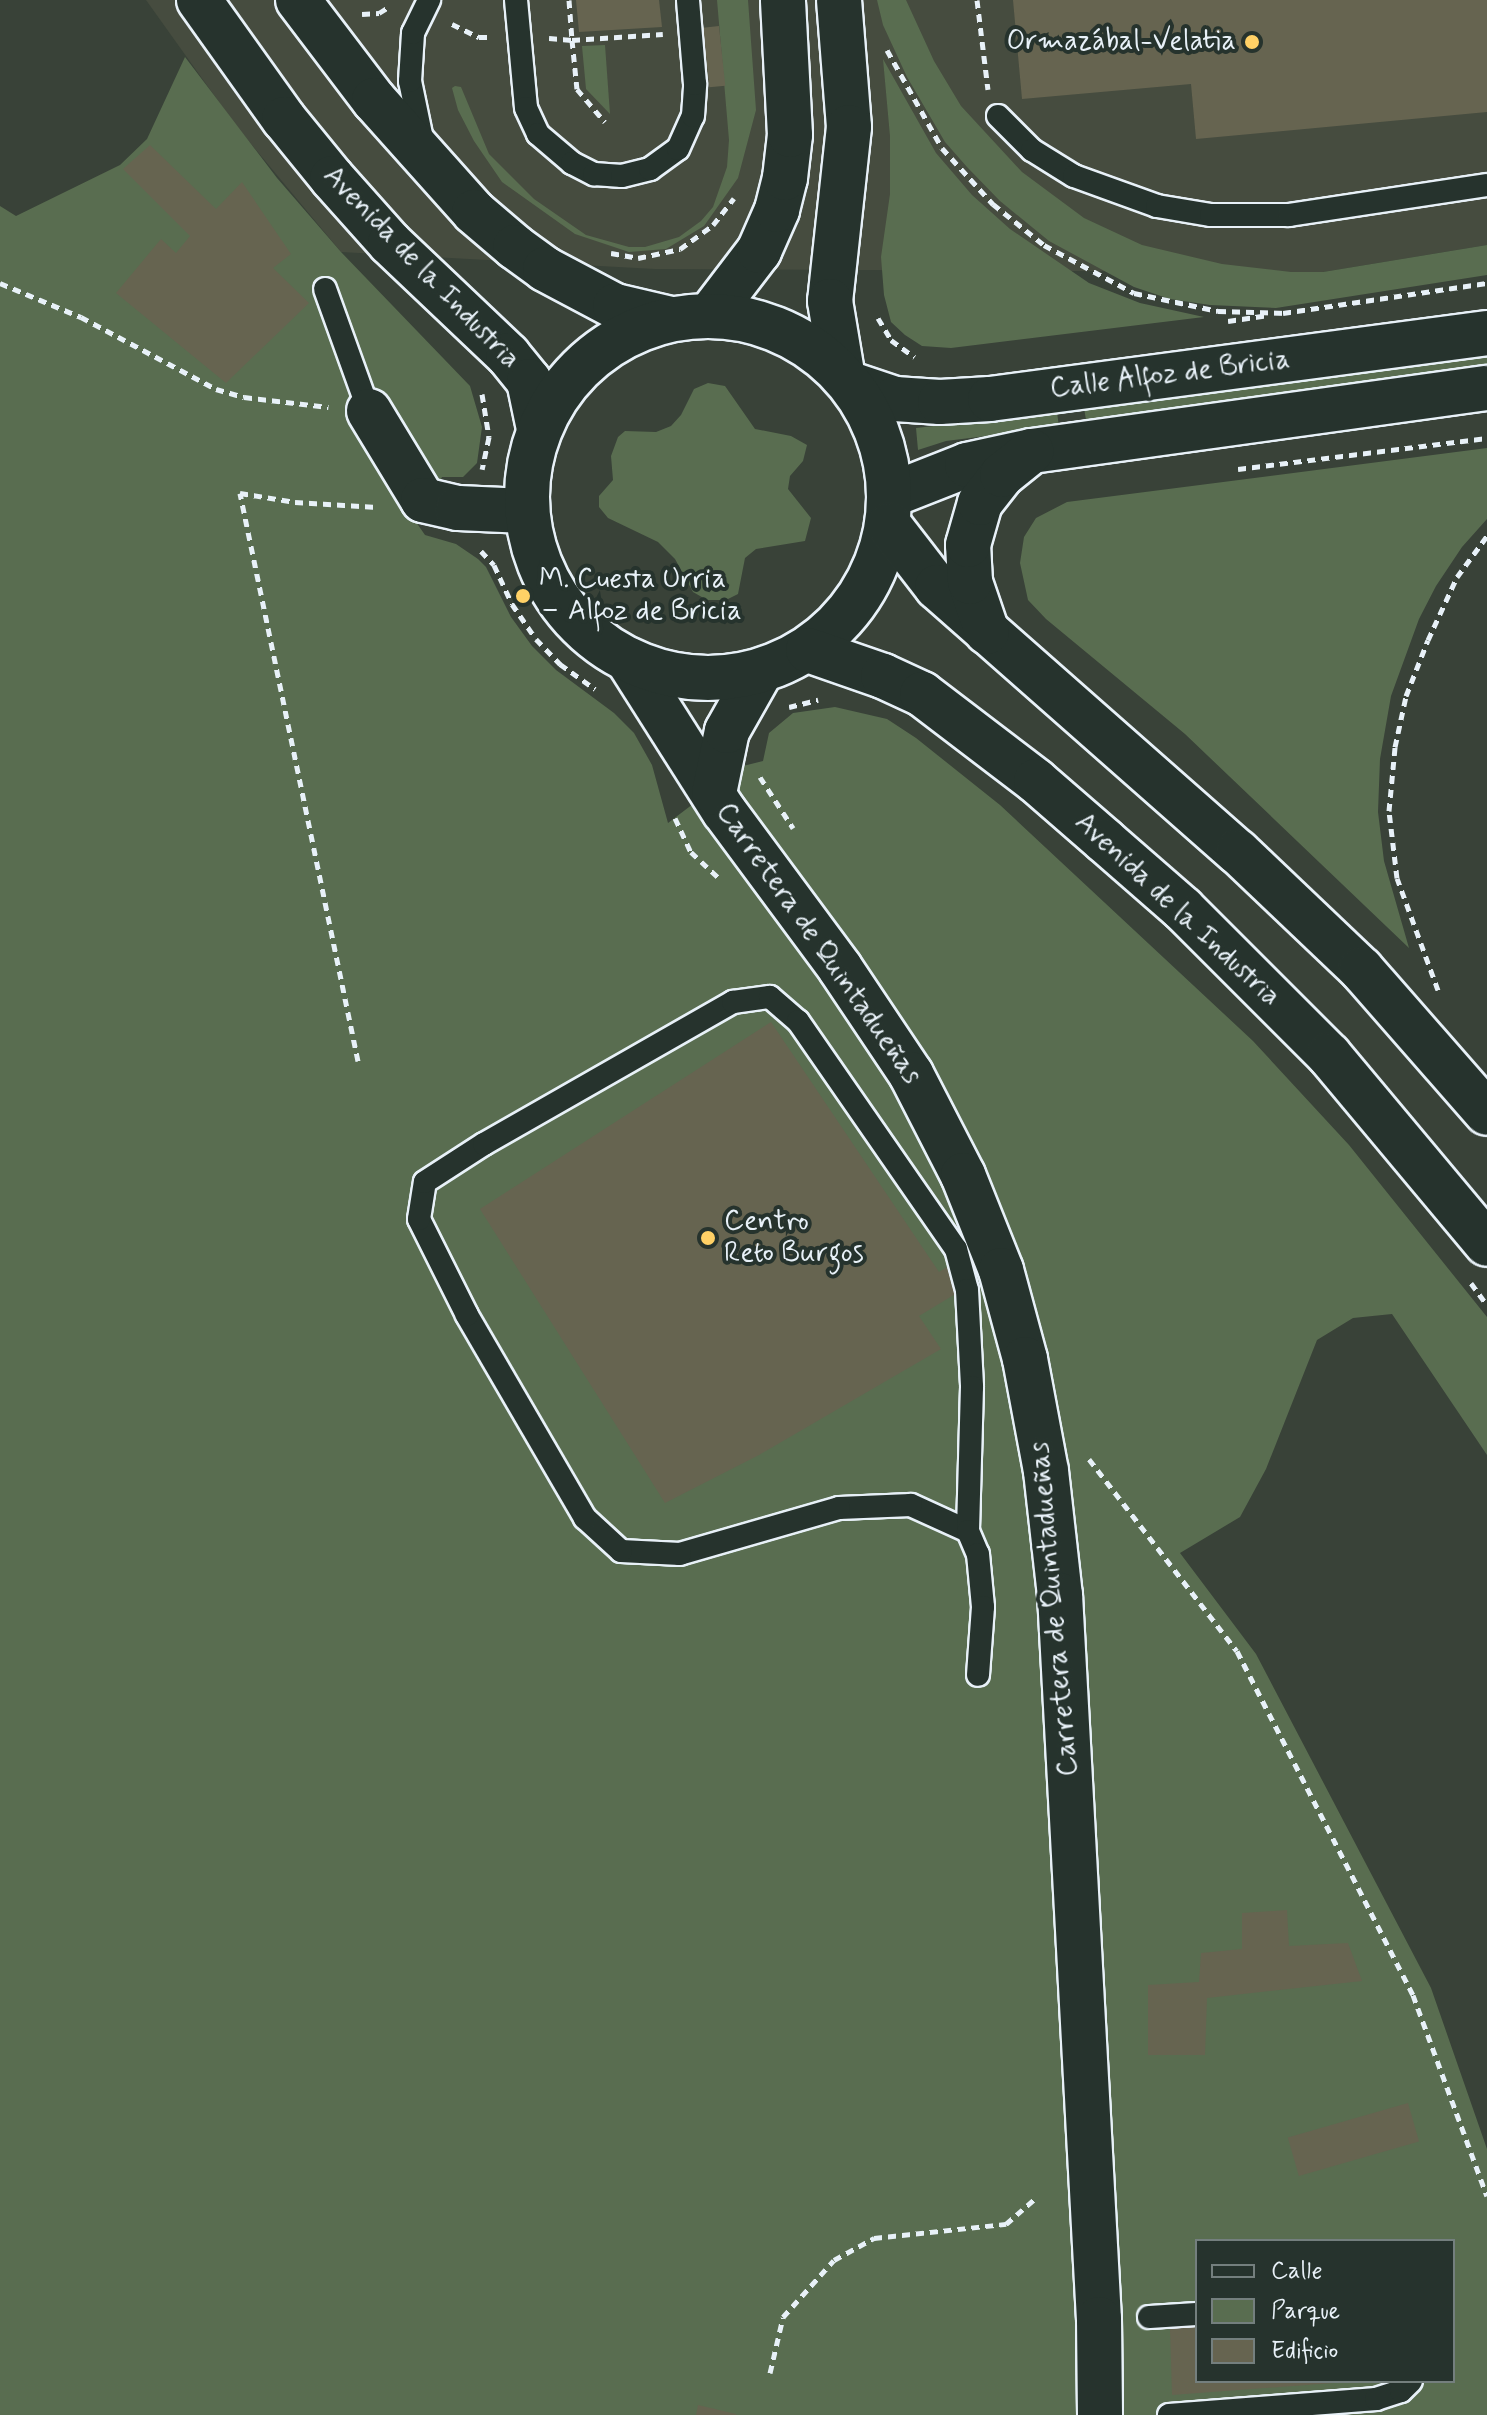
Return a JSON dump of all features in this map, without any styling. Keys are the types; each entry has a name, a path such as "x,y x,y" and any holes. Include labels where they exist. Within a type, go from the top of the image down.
{"street":[{"name":"Avenida de la Industria","path":"199,0 284,119 332,178 390,243 508,355 529,381 539,429"},
{"path":"298,0 374,100 429,163 474,212 545,269 615,306 690,317 754,321 794,336 848,379"},
{"path":"783,0 790,135 785,178 777,210 759,251 690,317 629,333 591,358 561,390 539,429 526,483 526,511 539,565 560,604 591,636 628,660 671,675 716,679 761,671 808,650 837,625 862,596 879,562 890,510 881,437 848,379 830,301 849,127 839,0"},
{"name":"Calle Alfoz de Bricia","path":"848,379 895,399 940,402 990,399 1487,333"},
{"name":"Calle Alfoz de Bricia","path":"890,510 967,465 1032,451 1487,388"},
{"path":"369,411 423,500 458,508 526,511"},
{"path":"988,634 970,582 968,545 980,503 1002,475 1032,451"},
{"path":"890,510 930,579 988,634 1238,852 1361,969 1487,1113"},
{"name":"Avenida de la Industria","path":"808,650 883,676 940,706 1036,781 1127,860 1183,909 1329,1055 1487,1244"},
{"name":"Carretera de Quintadueñas","path":"628,660 655,698 682,750 762,865 840,968 911,1074 974,1202 1001,1270 1025,1359 1046,1471 1060,1595 1100,2415"},
{"name":"Carretera de Quintadueñas","path":"714,793 727,731 761,671"},
{"path":"1074,2415 1076,2396 1098,2335"}],"lane":[{"path":"516,0 526,108 538,134 572,163 594,174 622,176 650,169 678,149 693,116 695,84 688,0"},
{"path":"426,5 413,33 410,81 429,163"},
{"path":"998,116 1032,150 1074,176 1157,206 1211,215 1289,215 1487,185"},
{"path":"325,289 369,411"},
{"path":"968,1531 911,1505 839,1508 680,1554 621,1551 585,1518 467,1315 419,1219 425,1182 484,1144 733,1002 770,997 798,1021 956,1249 967,1290 972,1387 968,1531 978,1554 982,1580 978,1675"},
{"path":"1149,2317 1195,2314"},
{"path":"1169,2415 1313,2410 1376,2399 1401,2391 1409,2383"}],"path":[{"path":"353,11 379,13 397,0"},
{"path":"569,0 577,89 605,122"},
{"path":"977,0 985,82 998,116"},
{"path":"426,5 445,21 443,30"},
{"path":"572,40 670,34 669,22"},
{"path":"885,46 942,148 993,204 1044,245 1134,293 1218,311 1287,313 1487,283"},
{"path":"0,283 81,317 216,389 244,397 369,411"},
{"path":"875,309 891,340 911,356 922,357"},
{"path":"1235,469 1487,438"},
{"path":"358,1061 240,493 361,508 397,507 423,500"},
{"path":"1443,1002 1397,878 1389,811 1395,747 1406,696 1457,577 1487,536"},
{"path":"757,772 798,836"},
{"path":"674,813 691,852 731,887"},
{"path":"1086,1456 1237,1651 1413,1995 1487,2196"},
{"path":"770,2373 783,2317 834,2260 874,2238 1006,2224 1034,2200"}],"shaded area":[{"path":"146,0 1487,0 1487,245 1323,272 655,269 341,252 236,126"}],"green space":[{"path":"717,0 748,0 756,110 738,178 704,226 666,249 629,252 575,234 502,182 474,141 458,110 452,88 455,86 461,87 489,154 534,199 586,235 629,247 645,247 679,237 701,221 713,207 727,167 729,140"},
{"path":"877,0 906,0 934,61 961,106 1022,172 1084,218 1142,245 1222,264 1291,272 1323,272 1487,245 1487,275 1276,308 1210,305 1170,299 1134,287 1049,241 1000,201 967,167 945,142 907,77 883,25"},
{"path":"605,45 610,114 586,89 582,46"},
{"path":"185,57 277,178 341,252 470,386 482,427 477,463 463,477 442,477 416,522 425,535 456,544 478,559 486,567 511,617 532,646 556,670 614,713 634,733 652,765 668,823 743,766 763,761 769,733 793,713 835,707 887,719 916,738 1000,805 1253,1041 1349,1145 1487,1317 1487,1455 1392,1314 1353,1318 1317,1340 1266,1469 1240,1517 1180,1553 1256,1654 1431,1988 1487,2149 1487,2415 0,2415 0,206 16,216 120,165 147,139"},
{"path":"883,59 936,153 972,195 1010,229 1089,283 1140,303 1204,317 951,348 922,346 905,335 891,322 884,295 881,257 890,194 890,136"},
{"path":"1487,353 1487,366 1086,420 1084,408"},
{"path":"708,383 725,386 755,429 791,436 807,445 803,461 790,476 788,489 811,518 805,541 756,549 745,558 738,594 726,600 707,600 693,592 675,559 658,542 608,518 599,507 599,496 613,480 611,456 618,437 625,431 656,432 671,426 681,415 694,389"},
{"path":"1057,412 1059,427 946,441 918,450 916,428"},
{"path":"1487,448 1487,519 1462,547 1419,619 1391,696 1380,759 1378,812 1384,861 1409,948 1185,734 1046,619 1028,600 1020,563 1024,537 1036,518 1067,502"}],"building":[{"path":"576,0 659,0 662,27 579,32"},
{"name":"Ormazábal-Velatia","path":"1013,0 1487,0 1487,112 1196,139 1191,84 1022,99"},
{"path":"719,26 725,86 709,87 703,28"},
{"path":"150,145 216,209 242,182 291,254 273,268 309,303 226,383 116,293 161,239 176,253 190,236 123,169"},
{"name":"Centro Reto Burgos","path":"771,1022 939,1272 947,1267 962,1290 919,1316 941,1349 759,1455 665,1503 480,1209"},
{"path":"1287,1910 1289,1946 1348,1943 1362,1981 1207,1998 1205,2055 1148,2055 1148,1985 1199,1982 1201,1953 1242,1949 1242,1913"},
{"path":"1408,2103 1419,2141 1299,2176 1288,2137"},
{"path":"1195,2326 1195,2383 1334,2383 1172,2395 1170,2328"},
{"path":"698,2405 736,2414 736,2415 696,2415"}],"place":[{"name":"Ormazábal-Velatia","path":"1252,42"},
{"name":"M. Cuesta Urria – Alfoz de Bricia","path":"523,596"},
{"name":"Centro Reto Burgos","path":"708,1238"}]}
